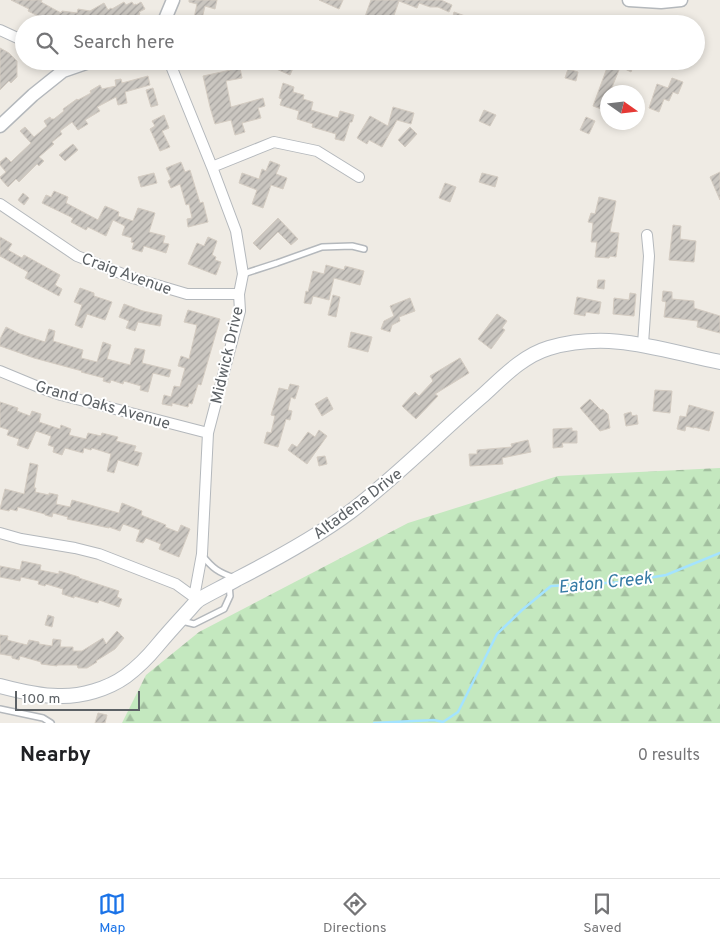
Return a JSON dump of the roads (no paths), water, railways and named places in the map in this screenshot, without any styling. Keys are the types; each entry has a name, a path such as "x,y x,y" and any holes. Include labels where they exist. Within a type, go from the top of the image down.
{"main road":[{"name":"Altadena Drive","path":"0,686 37,694 75,695 112,684 126,676 146,659 198,600 310,539 351,511 400,471 511,370 547,348 582,341 609,340 643,344 720,362"}],"street":[{"path":"167,15 173,0"},
{"path":"629,0 661,2 681,0"},
{"path":"0,30 15,37"},
{"path":"0,126 33,95 55,70"},
{"name":"Midwick Drive","path":"174,70 236,231 243,274 239,294 240,311 208,433 202,554 195,592 198,600"},
{"path":"212,166 274,142 317,151 359,177"},
{"name":"Craig Avenue","path":"0,204 77,256 133,278 188,294 239,294"},
{"path":"643,344 649,256 647,235"},
{"name":"Grand Oaks Avenue","path":"0,371 61,395 208,433"},
{"path":"0,533 99,554 176,584 198,600"}],"lane":[{"path":"243,274 322,247 352,246 364,249"},
{"path":"179,620 194,624 224,609 230,596 233,581 210,566 202,554"},
{"path":"0,709 43,718 51,723"}],"waterway":[{"name":"Eaton Creek","path":"374,723 434,720 443,722 458,712 497,634 551,586 624,582 666,575 720,553"}]}
